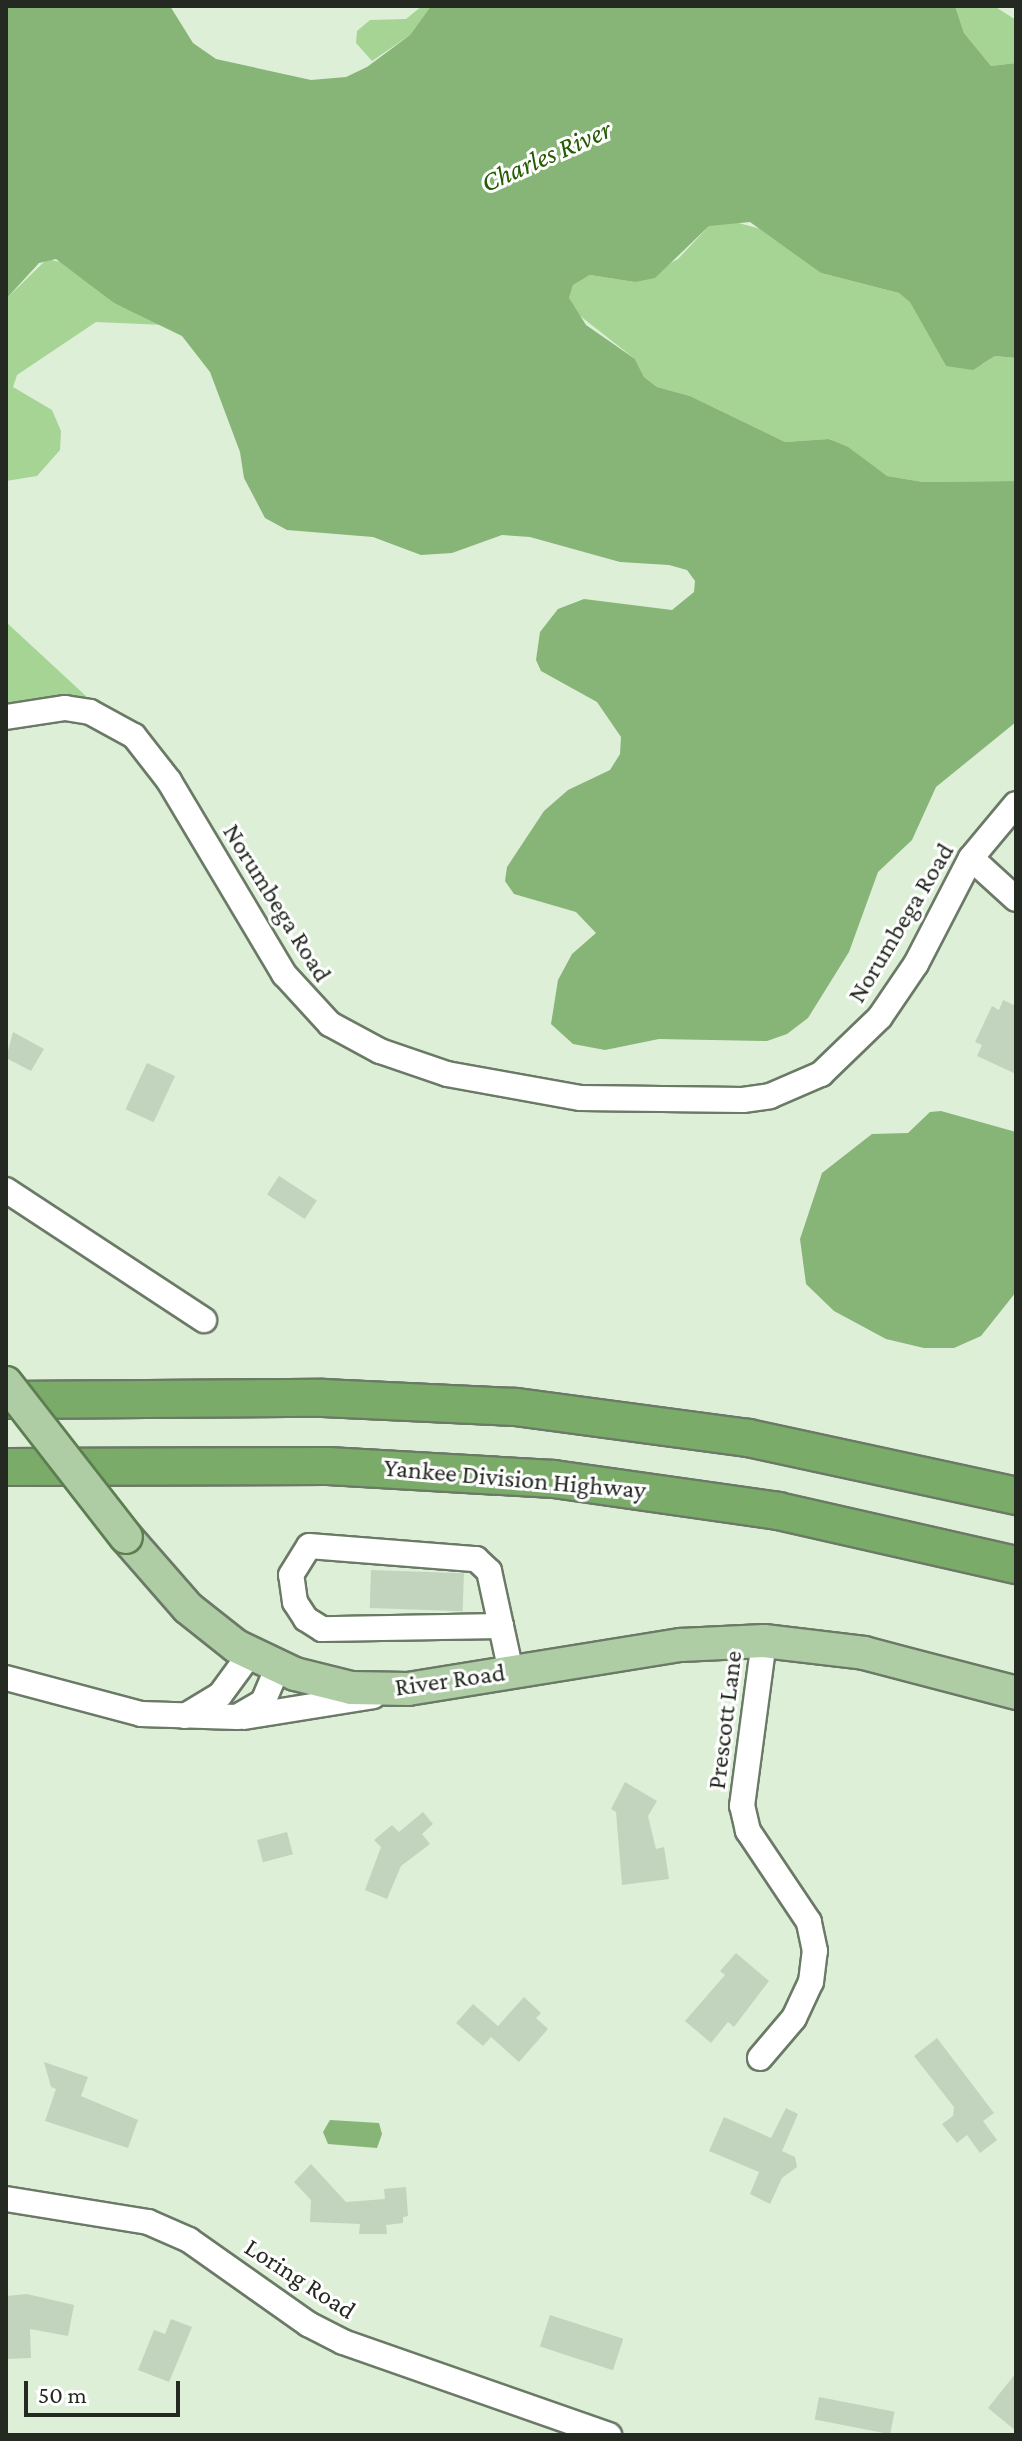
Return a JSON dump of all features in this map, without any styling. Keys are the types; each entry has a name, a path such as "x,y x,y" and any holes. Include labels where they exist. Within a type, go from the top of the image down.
{"highway":[{"path":"6,1400 309,1398 516,1407 761,1440 1016,1496"},
{"name":"Yankee Division Highway","path":"6,1467 328,1466 554,1479 766,1509 1016,1565"}],"main road":[{"name":"River Road","path":"6,1383 126,1537 188,1608 264,1660 351,1688 408,1689 681,1645 764,1641 864,1653 1016,1693"}],"street":[{"name":"Norumbega Road","path":"6,717 65,708 90,712 134,736 177,793 284,974 330,1024 411,1063 534,1092 633,1103 743,1100 770,1096 821,1074 863,1038 899,991 971,858 1016,804"},
{"path":"971,858 1016,899"},
{"path":"6,1190 204,1320"},
{"path":"501,1626 322,1629 306,1619 295,1602 291,1575 309,1546 454,1554 476,1559 489,1571 501,1626 511,1672"},
{"name":"Prescott Lane","path":"760,2058 794,2018 811,1982 815,1951 809,1922 748,1831 742,1806 764,1641"},
{"path":"183,1716 220,1695 264,1660"},
{"path":"237,1717 263,1702 264,1660"},
{"path":"6,1678 91,1704 183,1716 237,1717 408,1689"},
{"name":"Loring Road","path":"6,2199 148,2222 189,2240 308,2324 343,2342 609,2435"}],"shaded area":[{"path":"422,6 431,6 410,35 372,61 356,43 357,31 370,20 406,19"},
{"path":"955,6 994,6 1016,20 1016,63 991,66 964,33"},
{"path":"731,221 765,230 821,273 899,293 910,301 946,366 983,364 995,356 1016,358 1016,481 923,482 887,476 830,439 785,442 690,396 657,387 644,377 635,359 575,312 569,298 573,285 590,275 635,282 678,259 709,226"},
{"path":"47,259 65,263 114,303 165,325 96,322 17,375 13,387 52,410 61,431 60,450 37,476 6,481 6,299"},
{"path":"6,622 114,722 65,708 6,717"}],"water":[{"name":"Charles River","path":"6,6 170,6 193,43 216,59 311,80 346,77 367,67 410,35 431,6 955,6 964,33 991,66 1016,63 1016,358 995,356 973,370 946,366 910,302 899,293 821,273 750,222 709,226 655,278 635,282 590,275 573,285 569,298 586,325 635,359 644,377 657,387 690,396 785,442 829,439 848,447 887,476 923,482 1016,481 1016,722 936,787 912,840 878,872 849,952 808,1018 787,1034 767,1041 659,1039 605,1050 573,1044 551,1024 558,980 572,954 596,933 576,912 514,894 505,881 507,867 544,811 568,790 610,770 620,754 621,737 597,702 541,671 536,660 540,632 558,609 584,599 672,610 694,592 695,581 687,570 669,565 620,562 530,537 502,535 452,553 421,555 373,537 287,530 265,518 244,478 240,452 210,372 182,336 114,303 56,259 39,263 6,299"},
{"path":"941,1111 1016,1132 1016,1292 981,1336 954,1348 924,1348 886,1339 834,1311 806,1284 800,1239 822,1173 872,1134 908,1133 930,1112"},
{"path":"330,2120 379,2123 382,2134 377,2148 328,2144 323,2132"}],"building":[{"path":"1003,1000 1016,1006 1016,1074 977,1056 982,1045 975,1042 992,1006 999,1010"},
{"path":"13,1032 44,1049 31,1071 6,1058"},
{"path":"147,1063 175,1076 154,1122 125,1109"},
{"path":"279,1176 317,1201 305,1219 267,1194"},
{"path":"371,1570 464,1573 463,1611 370,1608"},
{"path":"625,1782 657,1801 648,1816 656,1849 664,1847 669,1879 622,1885 616,1812 611,1809"},
{"path":"423,1812 433,1824 422,1834 430,1844 401,1866 387,1899 365,1890 381,1847 374,1840 392,1825 399,1832"},
{"path":"287,1832 293,1854 263,1862 257,1840"},
{"path":"736,1953 769,1981 734,2027 728,2022 711,2043 685,2021 725,1975 720,1971"},
{"path":"524,1997 541,2013 536,2018 548,2029 519,2062 491,2037 483,2046 456,2023 473,2004 498,2026"},
{"path":"937,2038 994,2113 983,2121 997,2140 980,2153 967,2135 957,2143 942,2124 953,2116 954,2107 914,2056"},
{"path":"44,2062 88,2077 81,2096 138,2120 128,2148 45,2121 56,2089 51,2087"},
{"path":"786,2108 798,2114 782,2151 795,2157 797,2167 782,2178 770,2204 750,2194 759,2172 709,2151 724,2117 771,2138"},
{"path":"311,2164 346,2202 385,2199 384,2189 406,2187 408,2216 403,2217 403,2223 386,2225 387,2234 359,2234 360,2224 310,2222 311,2200 294,2182"},
{"path":"27,2294 74,2305 68,2336 30,2329 31,2358 6,2359 6,2296"},
{"path":"550,2315 623,2339 613,2370 540,2346"},
{"path":"171,2319 192,2327 169,2382 138,2370 154,2330 165,2334"},
{"path":"1016,2373 1016,2431 988,2408"},
{"path":"819,2397 895,2412 890,2434 815,2420"}]}
